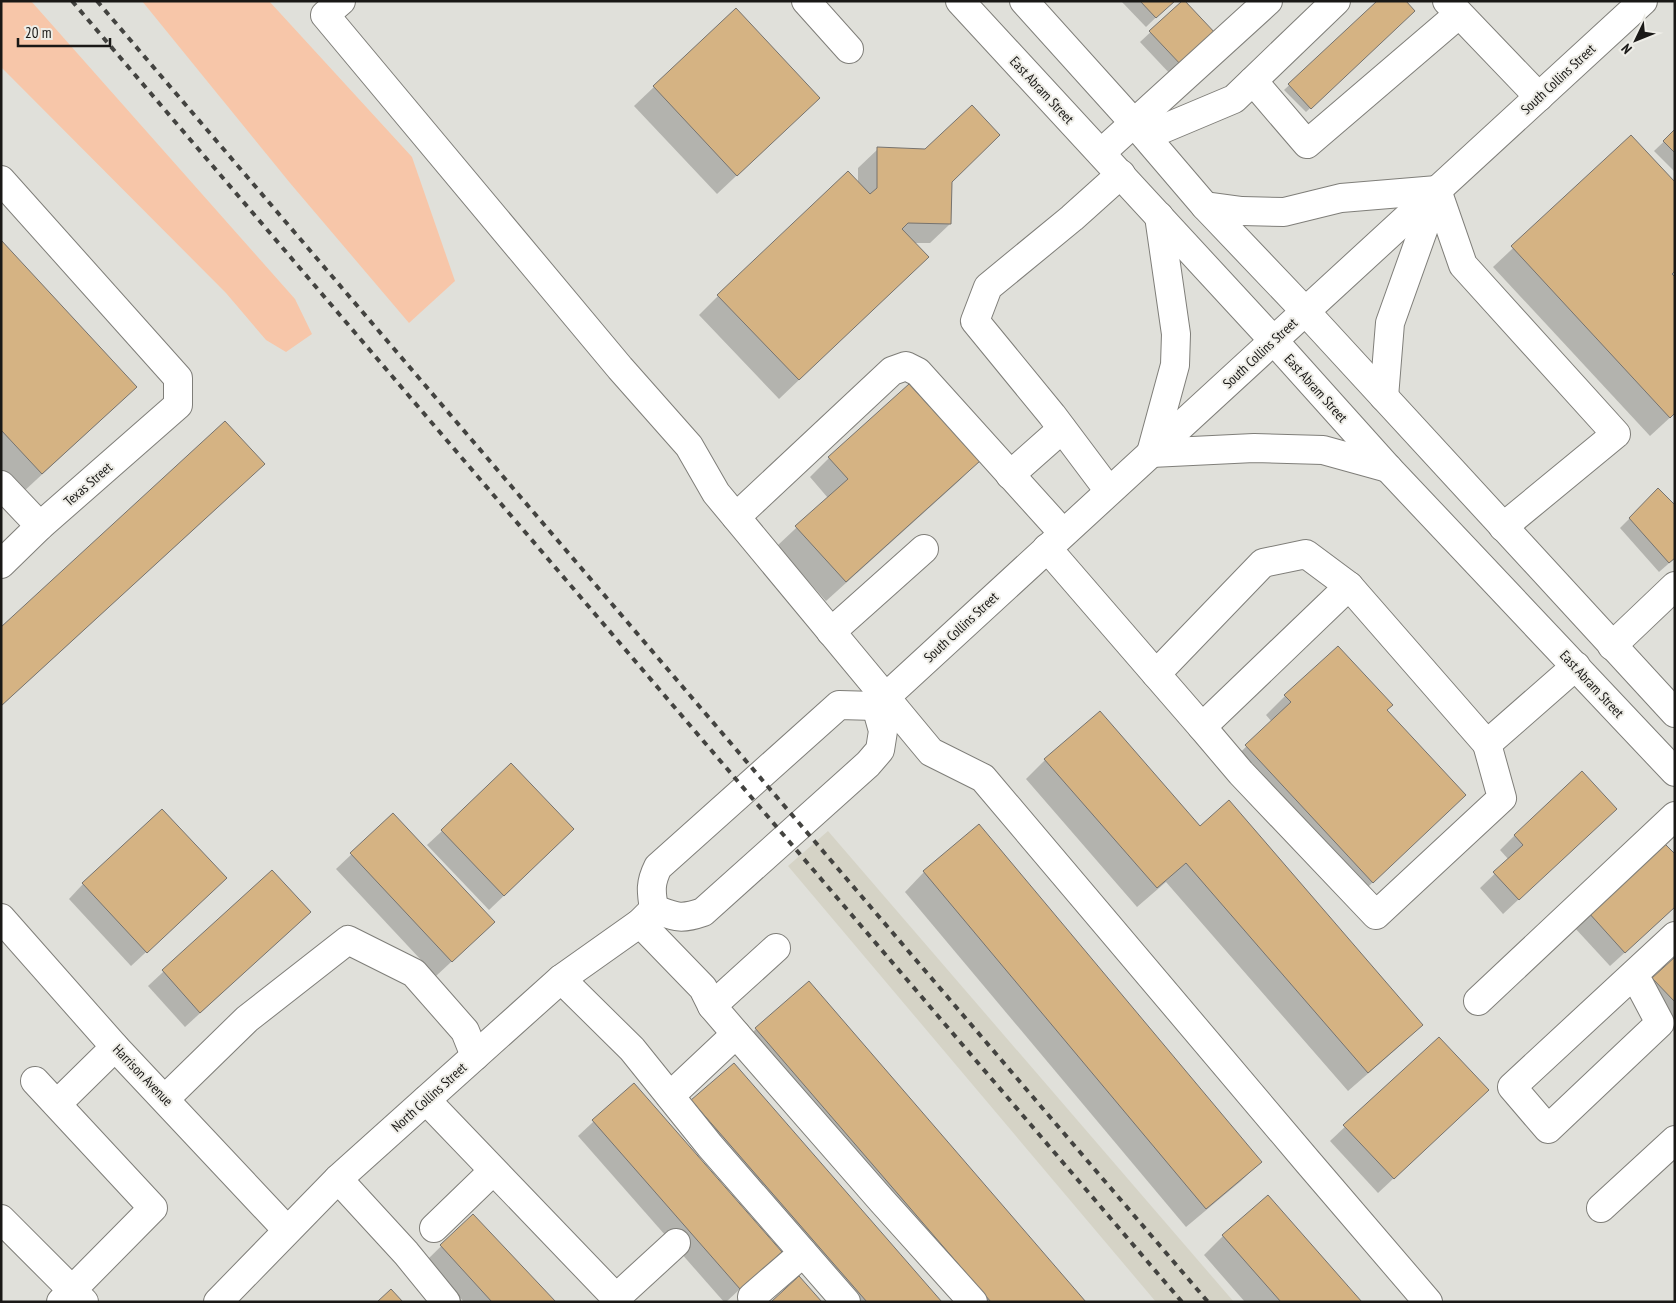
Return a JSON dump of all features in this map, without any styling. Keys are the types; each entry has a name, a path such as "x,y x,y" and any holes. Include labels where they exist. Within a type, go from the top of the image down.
{"main road":[{"path":"341,1 325,16 620,368 689,446 716,493 831,632 881,702 931,752 983,778 1428,1302"},
{"path":"806,1 849,49"},
{"name":"East Abram Street","path":"960,1 1160,216 1388,468 1675,772"},
{"path":"1024,1 1140,129 1205,206 1305,311 1675,713"},
{"path":"1101,153 1140,129 1268,1"},
{"path":"1140,129 1234,99 1336,1"},
{"name":"South Collins Street","path":"881,702 1643,1"},
{"path":"1253,81 1307,144 1453,8 1539,97"},
{"path":"1108,492 1062,429 975,321 988,287 1072,218 1121,174"},
{"name":"Texas Street","path":"1,180 178,378 178,406 40,526 1,564"},
{"path":"1205,206 1242,211 1284,212 1341,198 1437,190"},
{"path":"1384,398 1390,323 1437,190"},
{"path":"1437,190 1463,265 1616,434 1503,527"},
{"path":"1160,216 1176,334 1174,365 1151,453 1254,448 1323,450 1388,468"},
{"path":"736,517 892,371 906,366 918,372 1010,475 1055,541 1156,674 1241,773 1376,916 1502,798 1487,744 1349,586 1306,554 1263,563 1156,674"},
{"path":"1010,475 1062,429"},
{"path":"1,485 40,526"},
{"path":"831,632 924,549"},
{"path":"1202,727 1349,586"},
{"path":"1612,646 1675,586"},
{"path":"1487,744 1576,666"},
{"path":"881,702 839,705 658,867 652,880 647,916 702,988 712,1006 973,1302"},
{"path":"647,916 687,917 702,912 868,764 880,750 883,730 881,702"},
{"path":"1478,1001 1675,816"},
{"name":"North Collins Street","path":"218,1302 338,1179 561,979 647,916"},
{"name":"Harrison Avenue","path":"1,918 115,1047 287,1230"},
{"path":"1634,974 1660,1023 1548,1129 1512,1087 1675,936"},
{"path":"165,1099 247,1019 348,940 414,973 465,1031 475,1056"},
{"path":"712,1006 776,948"},
{"path":"561,979 632,1049 710,1146 846,1302"},
{"path":"670,1096 736,1034"},
{"path":"56,1104 115,1047"},
{"path":"1,1219 72,1298 153,1208 35,1081"},
{"path":"426,1100 618,1300 676,1243"},
{"path":"1601,1208 1675,1140"},
{"path":"434,1228 493,1171"},
{"path":"338,1179 406,1253 446,1302"},
{"path":"752,1297 804,1253"}],"shaded area":[{"path":"1,1 31,1 295,299 312,334 286,352 266,340 226,293 1,67"},
{"path":"142,1 269,1 412,157 455,281 409,323 290,183"},
{"path":"828,831 1234,1302 1156,1302 788,866"}],"building":[{"path":"1140,1 1175,1 1156,18"},
{"path":"1182,1 1185,1 1217,35 1183,67 1149,31"},
{"path":"1377,1 1406,1 1415,11 1311,109 1288,84"},
{"path":"736,8 820,98 737,176 653,86"},
{"path":"972,105 1000,135 952,182 951,224 908,223 902,229 929,257 799,380 717,295 848,171 870,194 877,188 877,147 925,149"},
{"path":"1675,129 1675,153 1663,141"},
{"path":"1631,135 1675,182 1675,271 1672,274 1675,277 1675,413 1670,418 1511,246"},
{"path":"1,240 137,387 42,474 1,430"},
{"path":"909,384 980,461 846,582 795,526 848,479 828,457"},
{"path":"225,421 265,464 1,706 1,627"},
{"path":"1658,488 1675,505 1675,558 1669,563 1629,518"},
{"path":"1338,646 1393,705 1387,710 1466,795 1373,883 1245,745 1291,702 1284,695"},
{"path":"1100,711 1200,826 1229,800 1423,1025 1368,1073 1186,863 1157,888 1044,759"},
{"path":"511,763 574,829 504,896 441,830"},
{"path":"1582,771 1617,809 1519,900 1493,872 1523,845 1514,835"},
{"path":"162,809 227,878 147,953 82,883"},
{"path":"393,813 495,922 452,962 350,853"},
{"path":"979,824 1262,1162 1206,1209 923,871"},
{"path":"1663,842 1675,854 1675,907 1625,953 1588,912"},
{"path":"272,870 311,912 200,1013 162,970"},
{"path":"1675,957 1675,1002 1652,978"},
{"path":"809,981 1086,1302 991,1302 755,1028"},
{"path":"1439,1037 1489,1090 1394,1179 1343,1125"},
{"path":"734,1063 942,1302 867,1302 691,1100"},
{"path":"634,1083 782,1252 740,1289 592,1120"},
{"path":"1268,1195 1362,1302 1281,1302 1222,1235"},
{"path":"473,1214 556,1302 492,1302 440,1245"},
{"path":"799,1276 822,1302 771,1302"},
{"path":"391,1289 403,1302 377,1302"}],"railway":[{"path":"72,1 1182,1302"},
{"path":"97,1 1208,1302"}]}
